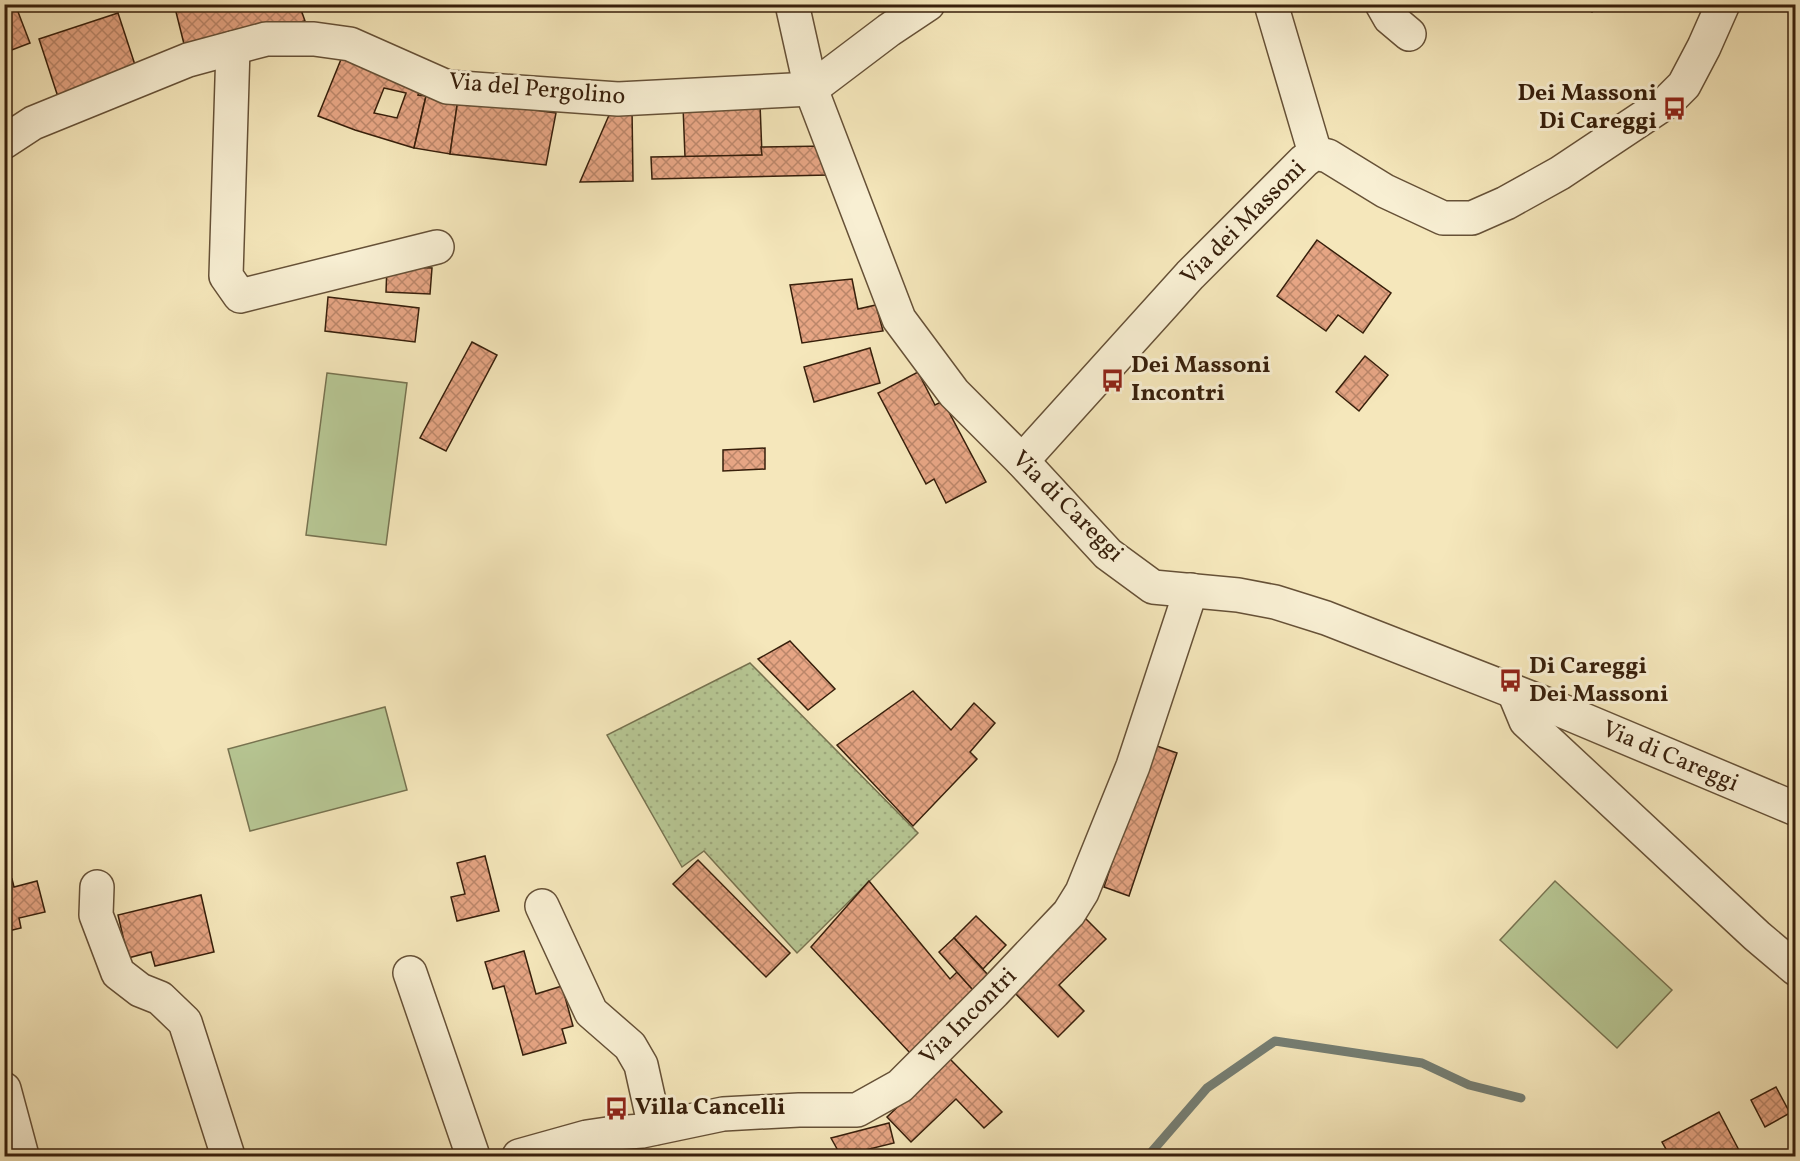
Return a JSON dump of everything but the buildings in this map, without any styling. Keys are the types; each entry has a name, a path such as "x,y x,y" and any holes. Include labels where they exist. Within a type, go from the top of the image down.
{"street":[{"name":"Via di Careggi","path":"792,4 811,88 899,319 954,393 1022,461 1108,554 1153,587 1238,595 1275,602 1326,618 1514,692 1796,809"},
{"path":"811,88 928,4"},
{"path":"1271,4 1315,153"},
{"path":"1382,4 1390,18 1409,34"},
{"name":"Via dei Massoni","path":"1022,461 1191,275 1304,160 1315,153 1328,156 1385,191 1443,218 1472,218 1506,203 1560,173 1668,101 1684,85 1723,4"},
{"name":"Via del Pergolino","path":"4,142 33,123 188,60 266,39 314,39 350,44 447,87 607,99 811,88"},
{"path":"233,48 226,276 240,296 437,247"},
{"name":"Via Incontri","path":"519,1156 587,1137 614,1133 645,1139 723,1114 857,1110 900,1086 987,1000 1069,913 1082,892 1133,766 1191,590"},
{"path":"1514,692 1526,721 1757,936 1796,969"},
{"path":"97,887 96,915 118,973 140,990 160,998 185,1022 228,1156"},
{"path":"542,906 591,1012 630,1046 641,1065 645,1139"},
{"path":"410,973 473,1156"},
{"path":"4,1089 22,1156"}],"green space":[{"path":"327,373 407,383 386,545 306,535"},
{"path":"750,663 918,833 797,953 704,851 682,867 607,735"},
{"path":"385,707 407,790 250,831 228,749"},
{"path":"1555,881 1672,990 1617,1048 1500,940"}],"waterway":[{"path":"1148,1156 1207,1088 1275,1041 1422,1063 1469,1085 1521,1098"}],"place":[{"name":"Dei Massoni Di Careggi","path":"1675,108"},
{"name":"Dei Massoni Incontri","path":"1113,380"},
{"name":"Di Careggi Dei Massoni","path":"1511,681"},
{"name":"Villa Cancelli","path":"617,1108"}]}
